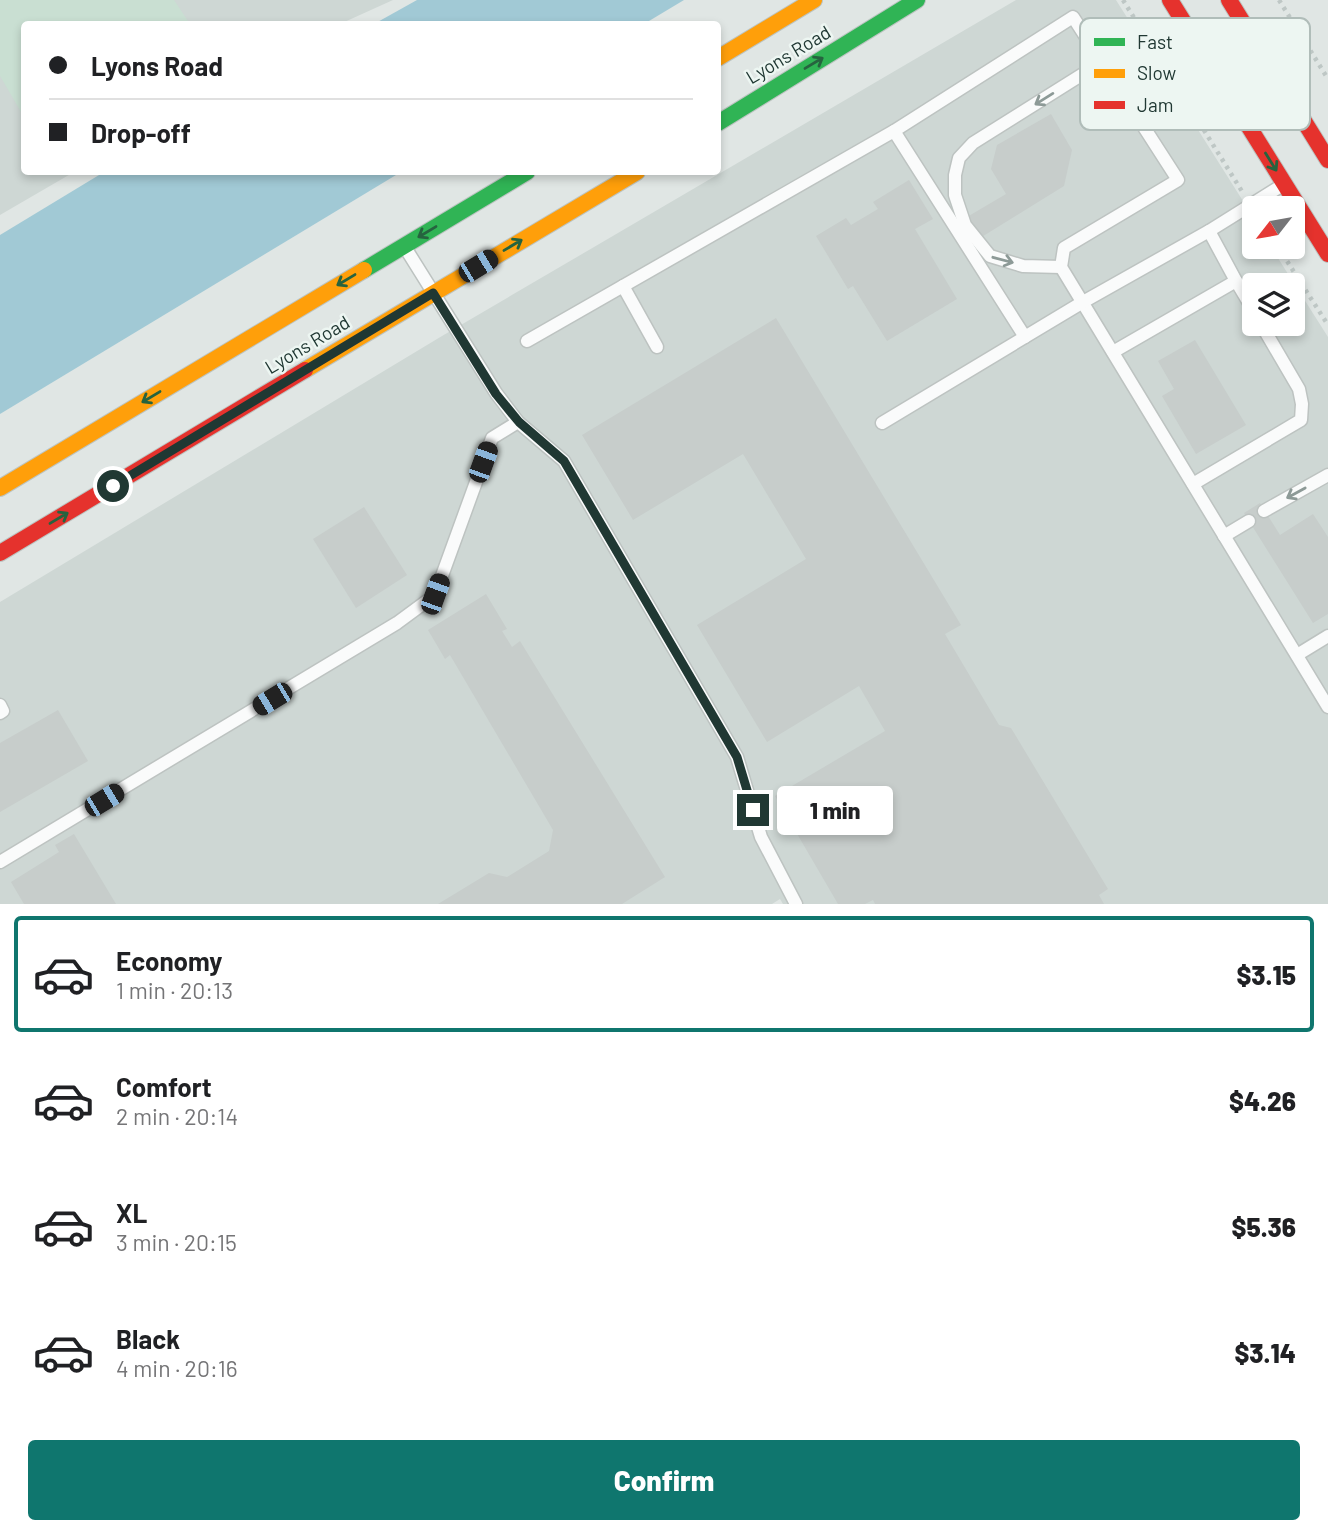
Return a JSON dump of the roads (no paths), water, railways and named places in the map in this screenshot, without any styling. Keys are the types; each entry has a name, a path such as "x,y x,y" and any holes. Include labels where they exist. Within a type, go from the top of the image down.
{"main road":[{"name":"Lyons Road","path":"721,56 814,0"},
{"name":"Lyons Road","path":"721,121 918,0"},
{"path":"1170,0 1181,18"},
{"path":"1229,0 1240,18"},
{"path":"1251,130 1328,254"},
{"path":"1309,130 1328,160"},
{"name":"Lyons Road","path":"0,488 522,175"},
{"name":"Lyons Road","path":"0,553 632,175"}],"lane":[{"path":"527,341 894,131 1073,17 1080,28"},
{"path":"1061,267 1023,266 989,256 965,225 955,195 955,175 959,158 973,143 1080,76"},
{"path":"1146,130 1178,180 1064,248 1061,267 1328,707"},
{"path":"894,131 1026,337"},
{"path":"882,423 1083,302 1209,232 1285,184"},
{"path":"1209,232 1242,291"},
{"path":"404,245 496,394 519,422 564,461 737,757 761,837 796,904"},
{"path":"1114,352 1236,281"},
{"path":"623,286 657,347"},
{"path":"1194,484 1301,420 1299,389 1268,336"},
{"path":"0,862 387,629 435,594 492,439 519,422"},
{"path":"1264,511 1328,475"},
{"path":"1224,536 1249,521"},
{"path":"1297,655 1328,636"},
{"path":"0,705 3,711 0,713"}],"water":[{"path":"417,0 684,0 649,21 379,21"},
{"path":"99,175 396,175 0,414 0,235"}]}
